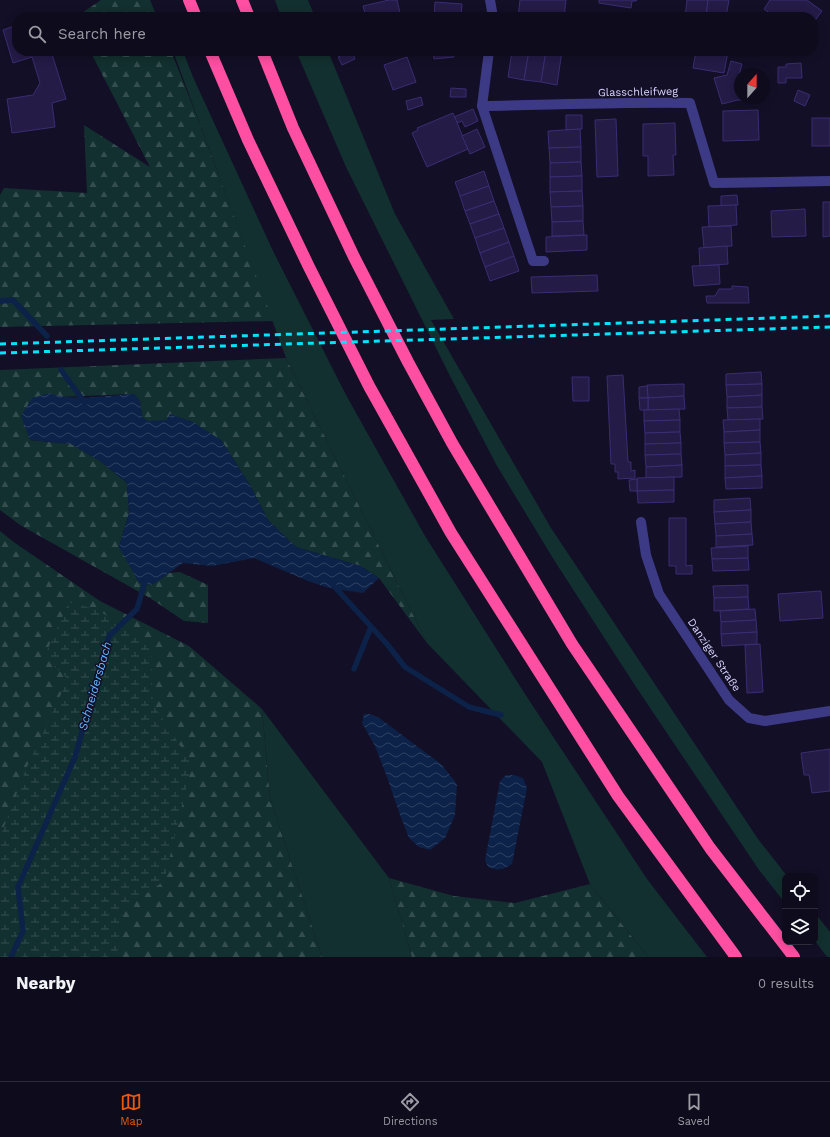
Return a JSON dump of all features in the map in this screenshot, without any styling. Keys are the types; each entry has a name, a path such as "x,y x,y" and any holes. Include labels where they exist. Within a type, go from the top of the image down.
{"highway":[{"path":"189,0 194,12"},
{"path":"242,0 247,12"},
{"path":"212,56 248,140 309,267 369,386 451,533 618,796 736,957"},
{"path":"264,56 293,128 354,257 408,362 456,450 572,644 710,848 794,957"}],"street":[{"path":"490,0 492,12"},
{"path":"488,56 482,106 533,261 544,261"},
{"name":"Glasschleifweg","path":"482,106 577,105 644,102 690,103 714,183 830,181"},
{"name":"Danziger Straße","path":"641,522 646,555 659,594 729,700 749,718 765,721 830,711"}],"green space":[{"path":"101,0 150,0 155,12 83,12"},
{"path":"275,0 308,0 313,12 279,12"},
{"path":"93,56 173,56 273,321 0,327 0,195 4,188 87,193 84,125 150,167"},
{"path":"175,56 185,56 193,77 273,251 346,395 425,536 525,694 647,879 707,957 648,957 590,884 542,762 427,643 286,358"},
{"path":"298,56 330,56 395,214 454,319 431,320 551,528 758,839 785,873 782,873 782,899 759,870 636,687 554,560 497,466 451,378 346,167"},
{"path":"286,358 427,643 379,578 361,566 296,547 268,520 250,485 221,440 170,414 167,421 147,421 142,417 140,401 134,394 58,397 30,440 71,444 100,461 127,483 129,513 119,547 152,585 169,573 180,572 208,585 208,623 184,621 150,598 20,525 0,510 0,370"},
{"path":"0,531 15,543 100,601 189,646 262,709 270,798 322,957 0,957"},
{"path":"69,602 98,610 151,645 153,704 192,764 164,881 122,911 117,957 0,957 0,837 26,769 68,679 44,657"},
{"path":"262,709 389,878 412,957 322,957 270,798"},
{"path":"389,878 454,896 515,903 590,884 648,957 412,957"},
{"path":"818,917 830,932 830,957 827,957 818,945"}],"water":[{"path":"50,393 58,396 79,398 134,394 140,401 142,417 147,421 167,420 170,414 193,422 221,440 250,485 268,520 296,547 361,566 379,578 363,593 329,588 308,581 254,558 212,566 183,563 152,585 139,583 119,547 129,513 127,483 100,461 71,444 30,440 21,416 32,398"},
{"path":"364,714 370,714 378,717 441,764 457,784 455,815 445,838 430,850 419,847 409,838 375,746 362,723"},
{"path":"506,775 514,775 523,778 527,788 512,864 503,869 495,869 488,867 485,860 500,781"}],"building":[{"path":"389,0 397,0 400,12 365,12 363,6"},
{"path":"520,0 566,0 565,12 519,12"},
{"path":"599,0 637,0 632,1 631,8 599,3"},
{"path":"687,0 708,0 707,12 686,12"},
{"path":"708,0 729,0 727,12 707,12"},
{"path":"770,0 807,0 822,11 818,16 818,12 768,12 764,9"},
{"path":"435,2 462,4 461,12 434,12"},
{"path":"12,27 12,56 53,56 66,99 52,103 55,127 12,133 7,99 33,95 40,83 32,57 13,63 3,30"},
{"path":"354,56 355,59 342,65 338,57"},
{"path":"434,56 454,57 434,59"},
{"path":"511,56 528,56 524,80 508,77"},
{"path":"528,56 545,56 541,82 524,80"},
{"path":"545,56 561,56 557,85 541,82"},
{"path":"695,56 727,56 724,73 693,68"},
{"path":"407,57 416,82 393,90 384,65"},
{"path":"731,61 742,64 741,68 734,68 734,101 722,104 714,78 727,75"},
{"path":"801,63 802,78 786,78 786,83 778,83 778,67 786,67 786,64"},
{"path":"451,88 466,89 466,97 450,97"},
{"path":"798,90 810,95 805,106 794,101"},
{"path":"421,97 423,105 408,110 406,101"},
{"path":"473,109 478,121 465,127 462,121 457,123 454,117"},
{"path":"758,110 759,140 723,141 723,111"},
{"path":"453,113 468,149 427,167 412,133 418,130 417,128"},
{"path":"566,115 582,115 582,129 566,130"},
{"path":"812,118 830,118 830,146 812,146"},
{"path":"616,119 618,176 597,177 595,120"},
{"path":"675,123 676,155 673,155 674,175 648,176 648,156 643,156 643,124"},
{"path":"477,129 485,147 470,154 462,136"},
{"path":"580,129 581,147 549,148 548,131"},
{"path":"581,147 581,162 550,163 549,148"},
{"path":"581,162 582,176 550,177 550,163"},
{"path":"484,171 489,186 460,196 455,182"},
{"path":"582,176 582,191 550,192 550,177"},
{"path":"489,186 494,201 465,211 460,196"},
{"path":"582,191 583,206 551,207 550,192"},
{"path":"737,195 738,205 721,206 721,196"},
{"path":"494,201 499,214 470,224 465,211"},
{"path":"823,202 830,202 830,236 823,237"},
{"path":"736,205 737,225 709,227 708,206"},
{"path":"583,206 583,221 552,222 551,207"},
{"path":"805,209 806,236 772,237 771,211"},
{"path":"499,214 504,228 475,238 470,224"},
{"path":"583,221 584,235 552,236 552,222"},
{"path":"731,226 732,246 704,248 702,227"},
{"path":"504,228 509,242 480,253 475,238"},
{"path":"587,235 587,250 546,252 546,237"},
{"path":"509,242 514,256 485,267 480,253"},
{"path":"727,246 728,264 700,266 699,248"},
{"path":"514,256 519,271 490,281 485,267"},
{"path":"719,265 720,284 694,286 692,266"},
{"path":"597,275 598,291 532,293 531,277"},
{"path":"732,286 748,287 749,303 707,303 706,296 715,296 719,289 732,289"},
{"path":"761,372 762,384 726,385 726,374"},
{"path":"623,375 628,462 631,462 631,471 635,470 635,478 618,479 618,472 615,472 615,464 611,464 607,376"},
{"path":"572,377 589,377 589,401 573,401"},
{"path":"684,384 684,396 648,398 647,385"},
{"path":"762,384 762,395 727,397 726,385"},
{"path":"647,386 648,398 639,398 639,387"},
{"path":"762,395 762,407 727,408 727,397"},
{"path":"684,396 685,409 648,410 648,398"},
{"path":"639,398 648,398 648,410 640,410"},
{"path":"762,407 763,419 728,420 727,408"},
{"path":"679,409 680,420 644,421 644,410"},
{"path":"760,419 760,430 724,432 723,420"},
{"path":"680,420 680,432 645,433 644,421"},
{"path":"760,430 760,442 724,443 724,432"},
{"path":"680,432 681,443 645,444 645,433"},
{"path":"760,442 761,453 725,455 724,443"},
{"path":"681,443 681,454 645,455 645,444"},
{"path":"761,453 761,465 725,466 725,455"},
{"path":"681,454 682,465 646,467 645,455"},
{"path":"682,465 682,477 646,478 646,467"},
{"path":"761,465 762,476 725,478 725,466"},
{"path":"762,476 762,488 726,489 725,478"},
{"path":"674,477 674,490 637,491 637,478"},
{"path":"637,479 637,491 630,491 629,480"},
{"path":"674,490 674,502 638,503 637,491"},
{"path":"750,498 751,510 714,512 714,500"},
{"path":"751,510 751,522 715,524 714,512"},
{"path":"669,518 686,518 686,566 692,565 692,574 676,574 676,566 669,566"},
{"path":"751,522 752,534 716,536 715,524"},
{"path":"752,534 753,545 716,547 716,536"},
{"path":"748,546 748,558 712,559 711,548"},
{"path":"748,558 749,570 713,571 712,559"},
{"path":"748,585 748,597 714,598 713,586"},
{"path":"821,591 823,618 780,621 778,594"},
{"path":"748,597 749,609 714,611 714,598"},
{"path":"755,609 756,620 721,622 720,611"},
{"path":"756,620 757,632 721,634 721,622"},
{"path":"757,632 757,644 722,646 721,634"},
{"path":"760,644 763,692 747,693 745,645"},
{"path":"830,749 830,791 812,793 809,775 804,775 801,753"}],"waterway":[{"name":"Schneidersbach","path":"0,301 13,300 47,336"},
{"name":"Schneidersbach","path":"61,370 85,403"},
{"name":"Schneidersbach","path":"11,957 23,931 18,887 75,757 109,636 137,609 146,578"},
{"path":"332,584 387,644 405,667 469,707 501,715"},
{"path":"354,669 371,627"}],"railway":[{"path":"0,344 830,316"},
{"path":"0,353 830,327"}]}
